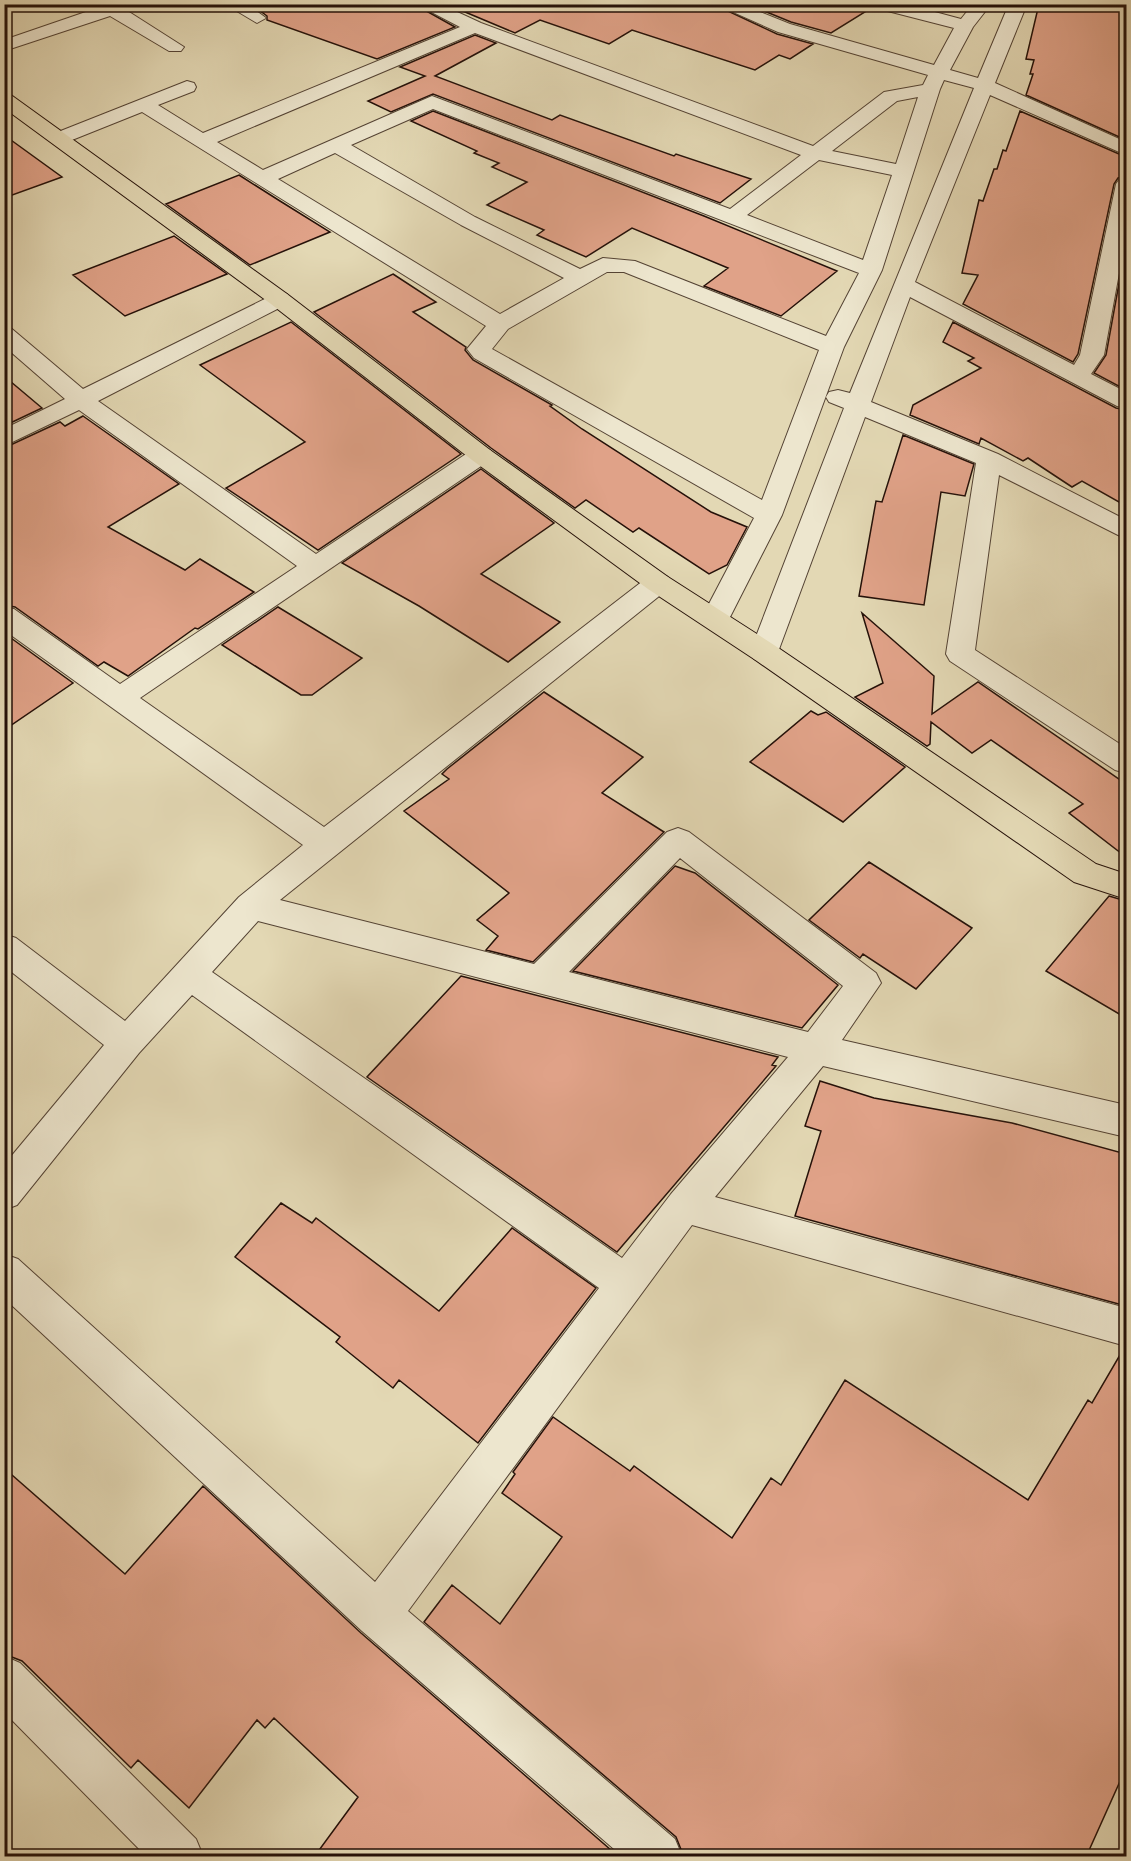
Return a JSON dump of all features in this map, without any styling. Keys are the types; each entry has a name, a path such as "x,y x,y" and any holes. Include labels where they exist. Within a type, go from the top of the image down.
{"main road":[{"path":"4,99 279,299 481,455 658,583 764,652 1085,873 1126,887"}],"street":[{"path":"233,4 257,18"},
{"path":"424,4 475,27 814,153 902,171"},
{"path":"723,4 935,82 983,85 1126,149"},
{"path":"882,4 965,25"},
{"path":"715,619 769,515 832,346 871,270 902,171 935,82 965,25 982,4"},
{"path":"764,652 903,285 1018,4"},
{"path":"4,46 120,7 175,47"},
{"path":"202,141 475,27"},
{"path":"732,217 891,96 935,82"},
{"path":"60,138 188,87"},
{"path":"262,178 338,146 432,102 871,270"},
{"path":"144,105 500,324"},
{"path":"338,146 458,216 579,277"},
{"path":"1078,376 1092,355 1126,184"},
{"path":"769,515 482,353 479,349 500,324 603,265 627,266 832,346"},
{"path":"903,285 1126,401"},
{"path":"4,439 279,299"},
{"path":"4,334 81,400 315,566"},
{"path":"817,387 989,459 1126,531"},
{"path":"121,697 481,455"},
{"path":"989,459 960,654 1126,762"},
{"path":"4,1193 127,1043 251,906 325,844 658,583"},
{"path":"4,615 325,844"},
{"path":"378,1615 684,1206 816,1049 864,983 678,840 541,979"},
{"path":"251,906 816,1049 1126,1121"},
{"path":"4,947 127,1043"},
{"path":"188,974 626,1284"},
{"path":"684,1206 1126,1327"},
{"path":"4,1272 378,1615 658,1857"},
{"path":"4,1679 179,1857"}],"building":[{"path":"251,4 414,4 455,27 377,59 267,20 267,16"},
{"path":"446,4 713,4 777,34 813,44 790,59 779,55 755,70 632,30 609,44 540,20 515,33"},
{"path":"747,4 872,4 873,7 831,33 791,22"},
{"path":"1039,4 1126,4 1126,140 1026,95 1033,74 1030,74 1034,60 1026,59"},
{"path":"475,35 496,43 435,76 552,120 560,115 674,156 676,154 751,179 720,203 433,94 391,112 368,101 425,76 400,67"},
{"path":"433,111 704,216 837,271 781,316 704,286 728,268 632,228 586,257 537,235 544,230 487,205 527,182 492,167 499,163 474,153 477,151 411,121"},
{"path":"1020,111 1126,157 1126,176 1118,178 1114,184 1078,354 1073,362 963,304 978,275 962,273 979,200 983,201 994,169 997,169 1003,150 1006,151"},
{"path":"4,135 62,177 4,198"},
{"path":"239,175 330,232 250,265 166,204"},
{"path":"174,236 227,274 125,316 73,275"},
{"path":"1126,245 1126,390 1094,373 1106,355"},
{"path":"393,274 436,302 413,312 466,347 465,350 473,360 552,405 550,406 582,429 711,512 747,527 727,565 709,574 639,528 633,532 586,500 575,508 491,448 314,312"},
{"path":"291,322 461,454 318,550 226,488 305,442 200,365"},
{"path":"953,322 1116,408 1126,410 1126,506 1082,481 1072,487 1028,458 1023,461 981,438 979,444 910,415 913,405 981,368 968,361 974,358 943,342"},
{"path":"4,376 42,408 4,426"},
{"path":"83,416 179,484 108,527 185,570 200,559 254,592 198,629 195,628 128,676 104,662 98,666 15,607 4,605 4,448 60,422 65,426"},
{"path":"903,435 974,464 965,496 941,492 924,605 859,596 876,501 882,502"},
{"path":"481,469 554,523 481,574 560,622 508,662 419,606 342,563"},
{"path":"278,607 362,658 312,695 301,695 222,645"},
{"path":"862,613 934,676 932,714 978,682 1119,779 1126,775 1126,857 1069,813 1083,804 991,740 972,753 931,722 930,744 927,746 855,697 883,683"},
{"path":"4,633 73,683 4,730"},
{"path":"544,692 643,757 602,793 664,832 533,962 486,950 498,936 477,920 509,893 404,811 449,779 442,774 447,769"},
{"path":"811,711 818,715 826,712 905,767 843,822 750,762"},
{"path":"869,862 972,928 916,989 863,954 860,958 809,920"},
{"path":"675,866 695,873 838,985 802,1028 573,971"},
{"path":"1109,896 1126,901 1126,1018 1046,971"},
{"path":"461,976 778,1057 772,1065 776,1066 617,1252 367,1077"},
{"path":"820,1081 874,1098 1012,1123 1126,1154 1126,1306 795,1216 821,1131 805,1126"},
{"path":"281,1203 312,1223 316,1218 439,1311 512,1228 596,1288 478,1443 399,1380 393,1388 336,1342 340,1337 235,1257"},
{"path":"1126,1348 1126,1768 1086,1857 684,1857 676,1837 424,1622 452,1585 500,1624 562,1537 502,1493 515,1474 513,1472 553,1417 630,1471 634,1466 732,1538 771,1478 781,1485 845,1380 1028,1500 1088,1400 1092,1403"},
{"path":"4,1468 125,1574 203,1486 361,1633 619,1857 314,1857 358,1797 274,1718 265,1728 257,1720 189,1808 138,1760 131,1768 22,1661 4,1654"}]}
